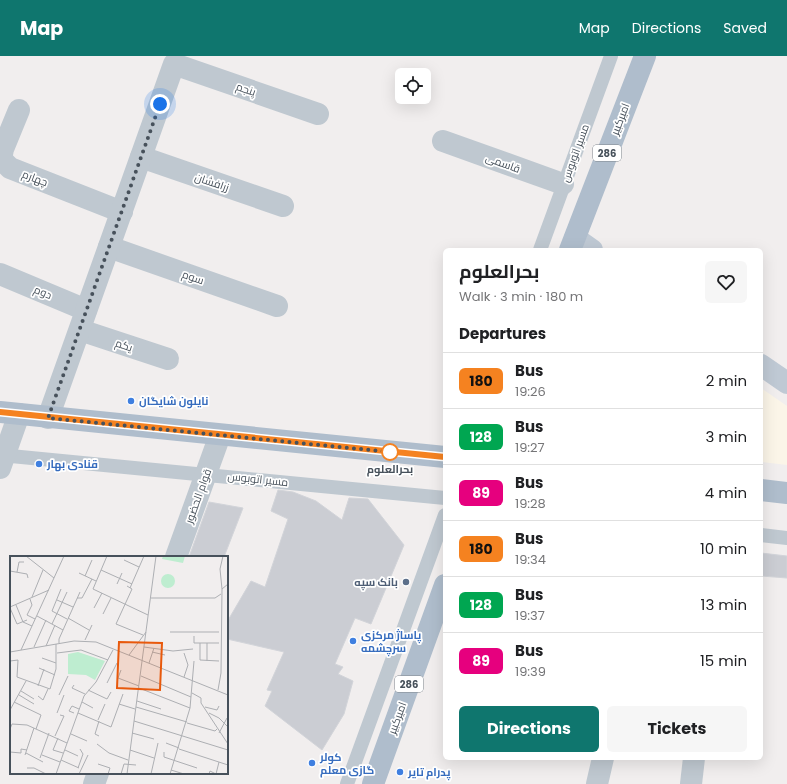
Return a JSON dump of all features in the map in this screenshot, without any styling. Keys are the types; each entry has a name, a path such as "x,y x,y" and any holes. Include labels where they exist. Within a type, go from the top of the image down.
{"main road":[{"name":"امیرکبیر","path":"572,244 644,56"},
{"path":"572,244 585,248"},
{"path":"763,366 787,383"},
{"path":"9,413 443,457"},
{"path":"763,490 787,493"},
{"name":"امیرکبیر","path":"373,784 443,591"}],"street":[{"name":"پنجم","path":"141,157 174,64 318,114"},
{"name":"چهارم","path":"19,110 3,149 1,159 10,168 122,212"},
{"name":"قاسمی","path":"443,141 563,184"},
{"name":"زرافشان","path":"141,157 283,206"},
{"path":"48,418 141,157"},
{"name":"سوم","path":"109,247 277,306"},
{"name":"دوم","path":"0,274 83,320"},
{"name":"یکم","path":"83,320 168,359"},
{"path":"1,460 9,413"},
{"name":"قوام الحضور","path":"176,556 220,435"},
{"path":"597,784 603,760"},
{"path":"691,784 694,760"},
{"path":"94,784 98,774"}],"lane":[{"name":"مسیر اتوبوس","path":"541,248 610,56"},
{"name":"مسیر اتوبوس","path":"1,460 206,474 443,498"},
{"path":"347,784 443,520"},
{"path":"763,535 787,538"}],"shaded area":[{"path":"763,389 787,406 787,465 763,462"}],"building":[{"path":"278,490 293,492 316,501 342,520 349,498 368,499 404,545 371,624 355,618 335,664 343,667 338,674 353,681 344,714 322,750 265,706 272,691 267,690 284,652 228,639 228,620 251,581 265,587 288,519 271,511"},
{"path":"209,502 243,508 224,556 189,556"},
{"path":"763,553 787,556 787,578 763,576"}],"bus line":[{"name":"180","path":"0,412 443,457"}],"place":[{"name":"نايلون شايگان","path":"131,401"},
{"name":"بحرالعلوم","path":"390,452"},
{"name":"قنادی بهار","path":"39,464"},
{"name":"بانک سپه","path":"406,582"},
{"name":"پاساژ مرکزی سرچشمه","path":"353,641"},
{"name":"کولر گازی معلم","path":"312,763"},
{"name":"پدرام تایر","path":"400,772"}],"route":[{"path":"160,104 48,418 390,452"}]}
